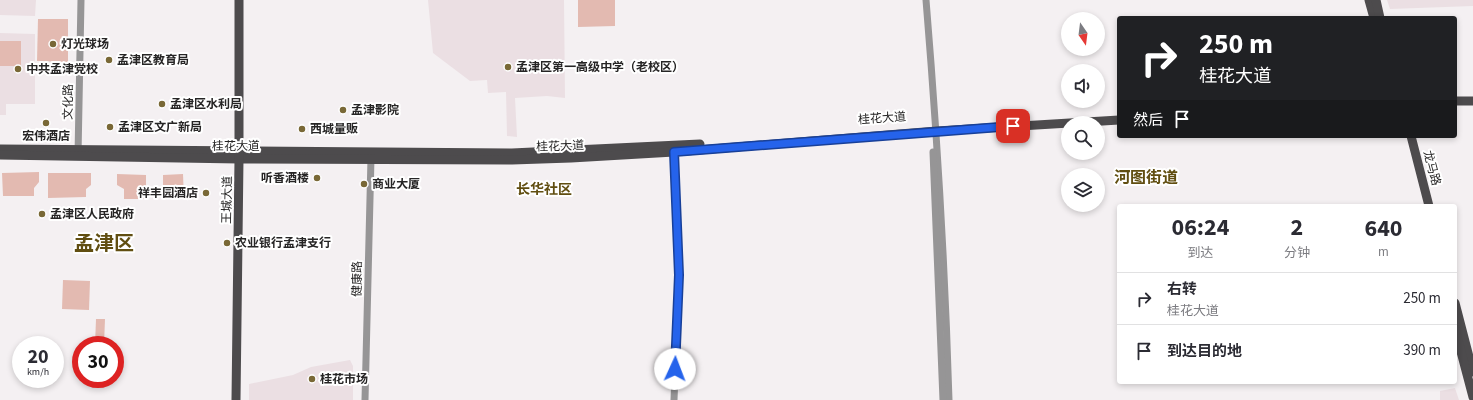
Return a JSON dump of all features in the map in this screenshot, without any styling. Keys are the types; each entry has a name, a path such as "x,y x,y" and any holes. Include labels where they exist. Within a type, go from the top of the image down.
{"main road":[{"name":"王城大道","path":"236,400 241,155 238,0"},
{"name":"王城大道","path":"241,400 242,0"},
{"path":"1369,0 1373,16"},
{"path":"1376,0 1380,16"},
{"path":"1457,95 1473,95"},
{"path":"1457,101 1473,101"},
{"name":"桂花大道","path":"241,155 512,160 674,152 1117,114"},
{"name":"桂花大道","path":"0,155 512,153 571,151 935,129 1117,120"},
{"name":"龙马路","path":"1406,138 1422,204"},
{"name":"龙马路","path":"1412,138 1428,204"},
{"name":"桂花大道","path":"0,149 78,154"},
{"path":"1457,311 1473,372"},
{"path":"1457,336 1473,397"}],"street":[{"name":"文化路","path":"78,154 81,0"},
{"path":"922,0 935,129 943,400"},
{"path":"926,0 946,282 949,400"},
{"path":"674,152 679,275 674,400"},
{"name":"健康路","path":"365,400 371,158"}],"shaded area":[{"path":"0,0 36,0 35,16 0,15"},
{"name":"孟津区第一高级中学（老校区）","path":"428,0 564,0 565,98 547,96 515,98 517,137 507,136 506,92 488,93 487,80 470,81 433,53"},
{"path":"578,0 615,0 615,26 578,27"},
{"path":"1387,0 1473,0 1473,6 1390,9"},
{"name":"灯光球场","path":"38,19 68,19 68,62 37,61"},
{"name":"中共孟津党校","path":"0,33 35,34 35,104 6,104 6,115 0,115"},
{"path":"0,41 21,41 21,66 0,66"},
{"path":"39,172 39,182 34,188 34,196 3,196 2,173"},
{"path":"48,173 91,173 91,185 86,189 86,197 48,198"},
{"path":"117,174 146,175 146,199 124,199 124,189 117,185"},
{"path":"183,174 184,199 163,199 163,175"},
{"path":"97,238 114,239 113,249 97,248"},
{"path":"63,280 90,281 89,310 62,309"},
{"path":"96,319 105,319 104,336 95,336"},
{"name":"桂花市场","path":"350,360 353,366 353,400 249,400 249,384 293,375 311,367"},
{"path":"1455,388 1459,400 1440,400 1440,391"}],"place":[{"name":"灯光球场","path":"53,44"},
{"name":"孟津区教育局","path":"109,60"},
{"name":"孟津区第一高级中学（老校区）","path":"508,67"},
{"name":"中共孟津党校","path":"18,69"},
{"name":"孟津区水利局","path":"162,104"},
{"name":"孟津影院","path":"343,110"},
{"name":"宏伟酒店","path":"46,123"},
{"name":"孟津区文广新局","path":"110,127"},
{"name":"西城量贩","path":"302,129"},
{"name":"听香酒楼","path":"317,178"},
{"name":"商业大厦","path":"364,184"},
{"name":"祥丰园酒店","path":"206,193"},
{"name":"孟津区人民政府","path":"42,214"},
{"name":"农业银行孟津支行","path":"227,243"},
{"name":"桂花市场","path":"312,379"}],"district":[{"name":"河图街道","path":"1146,177"},
{"name":"长华社区","path":"544,189"},
{"name":"孟津区","path":"104,243"}],"route":[{"path":"675,369 679,275 674,152 1013,126"}]}
